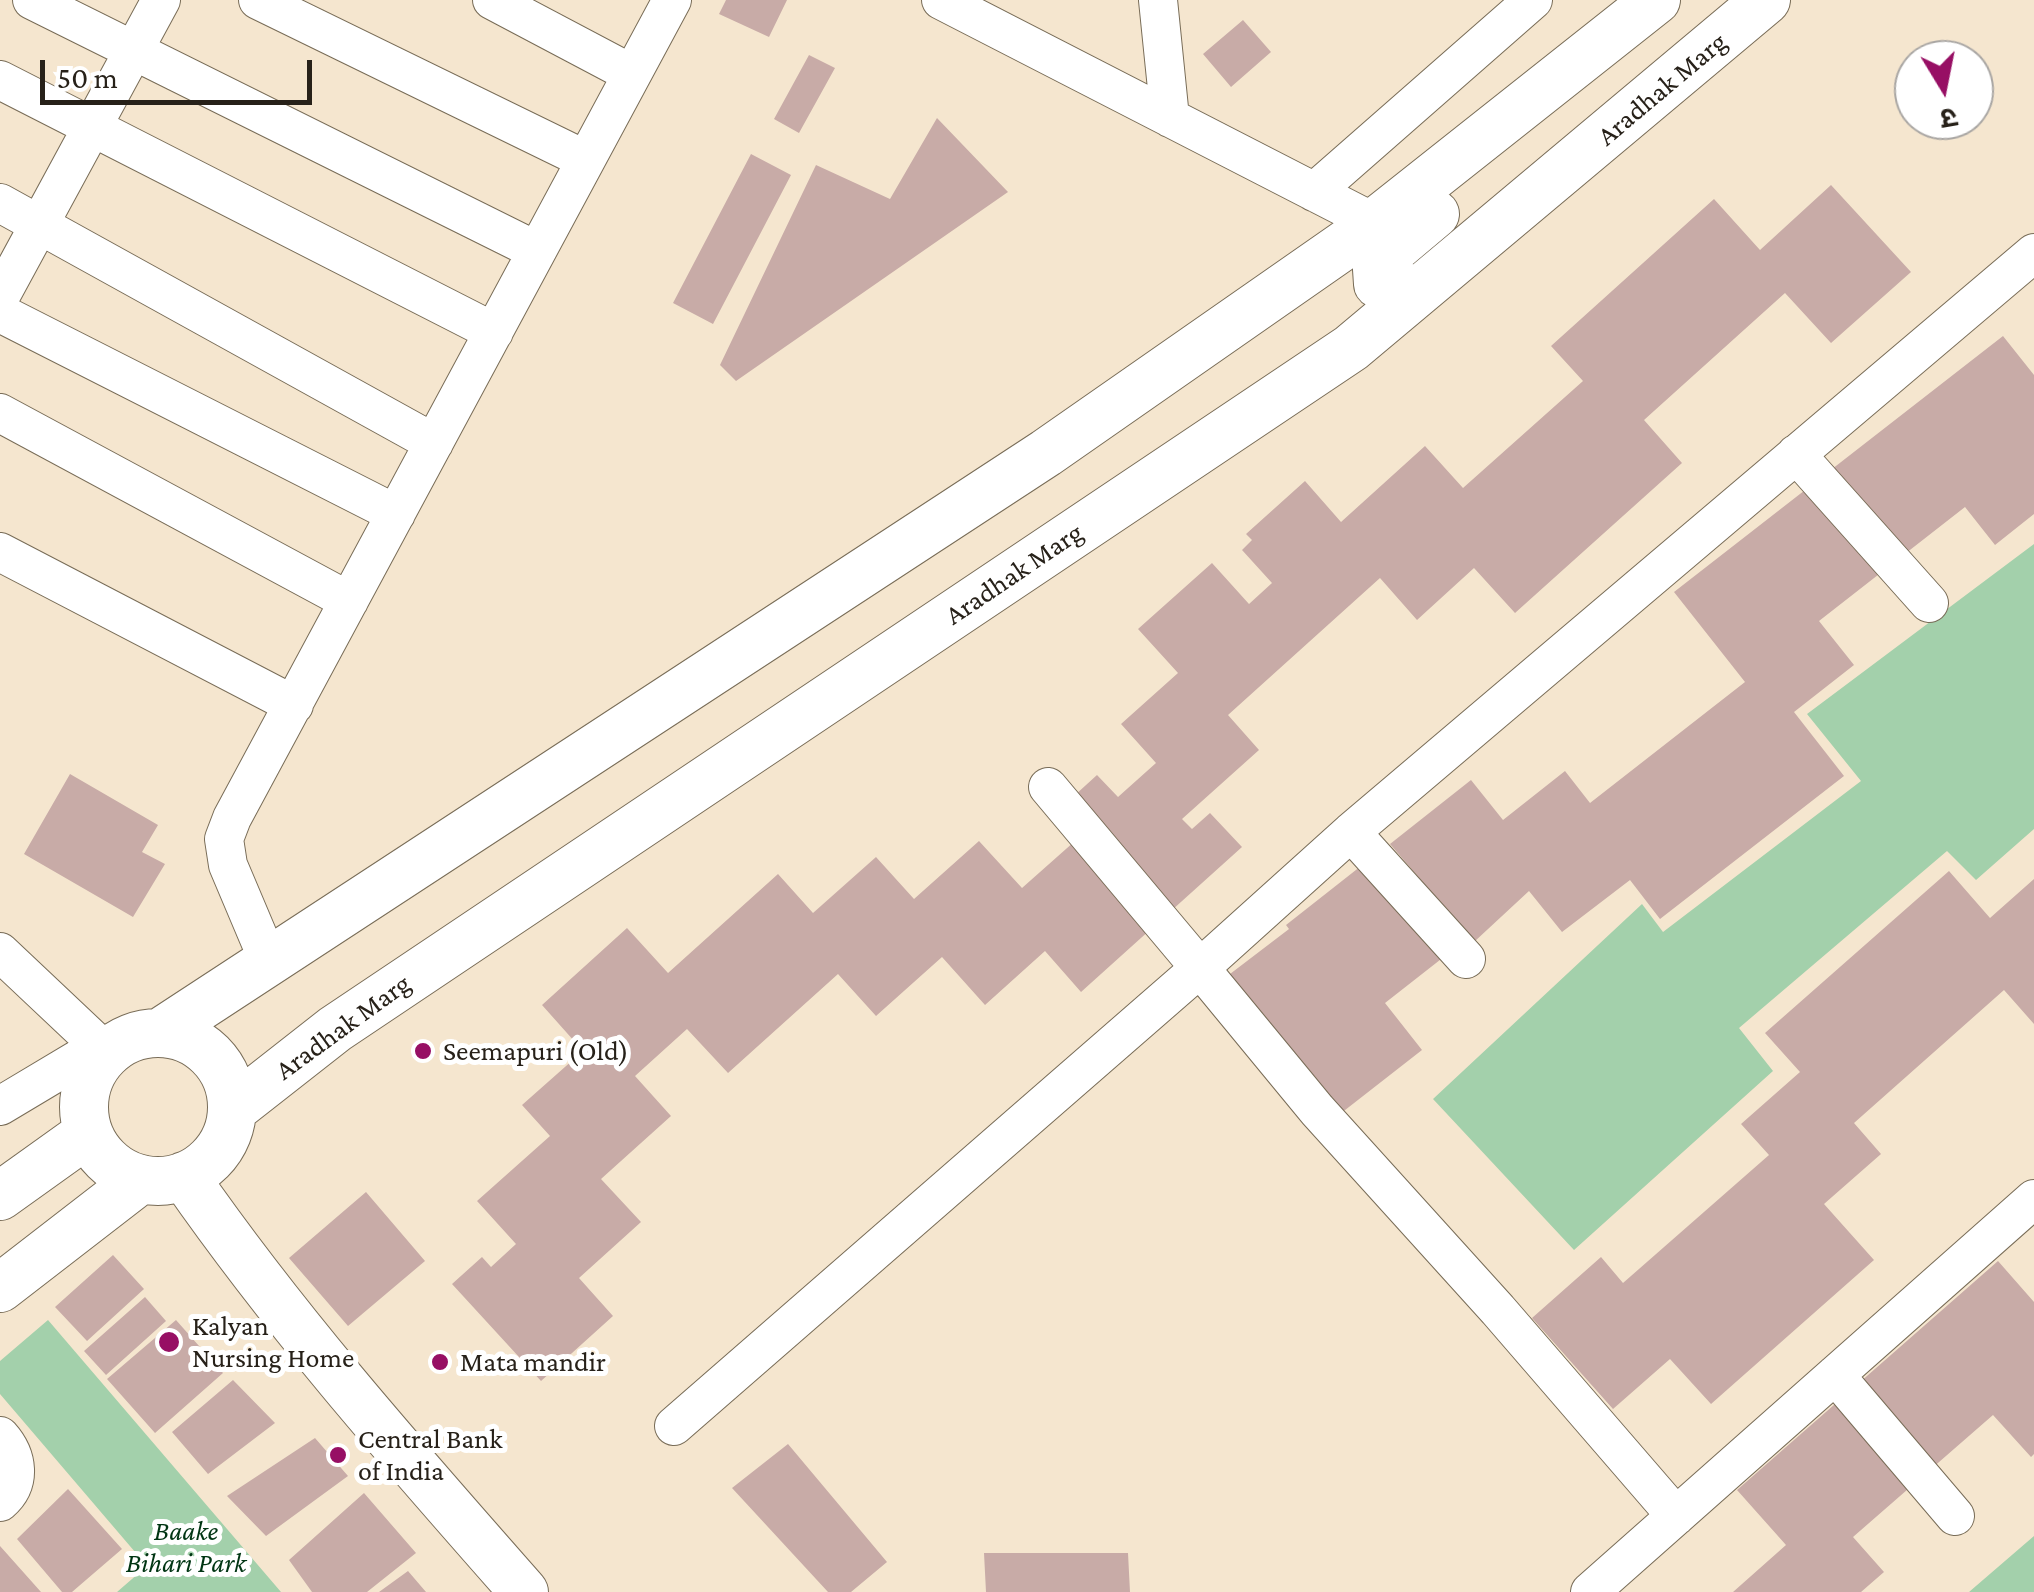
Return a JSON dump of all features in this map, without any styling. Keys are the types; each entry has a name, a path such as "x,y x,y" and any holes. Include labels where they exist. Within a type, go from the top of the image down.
{"main road":[{"path":"524,1592 412,1464 232,1245 162,1179 115,1168 104,1158 88,1133 83,1104 104,1049 132,1037 161,1032 1046,453 1375,223 1656,0"},
{"name":"Aradhak Marg","path":"233,1109 335,1029 1350,348 1766,0"},
{"path":"1422,288 1388,289 1378,284 1376,268 1443,207 1462,154"},
{"path":"0,1288 162,1179 198,1170 219,1150 233,1109 228,1080 213,1056 189,1039 161,1032"},
{"path":"0,1196 88,1133"},
{"path":"162,1179 412,1504 488,1592"}],"street":[{"path":"32,0 537,252"},
{"path":"0,297 160,0"},
{"path":"258,0 586,160"},
{"path":"492,0 632,74"},
{"path":"269,962 228,865 224,838 232,818 672,0"},
{"path":"941,0 1375,223"},
{"path":"1158,0 1170,118"},
{"path":"1314,192 1533,0"},
{"path":"0,80 494,332"},
{"path":"0,203 434,444"},
{"path":"674,1426 1351,832 2034,253"},
{"path":"0,313 396,514"},
{"path":"0,413 348,601"},
{"path":"1796,454 1930,603"},
{"path":"0,552 294,705"},
{"path":"1048,788 1316,1110 1498,1310 1676,1516"},
{"path":"1351,832 1466,958"},
{"path":"0,952 104,1049 0,1106"},
{"path":"1590,1592 2034,1199"},
{"path":"1835,1375 1956,1516"},
{"path":"0,1436 16,1463 6,1497 0,1502"}],"green space":[{"path":"2034,544 2034,829 1976,880 1947,851 1739,1028 1773,1071 1574,1250 1433,1099 1642,904 1663,932 1861,781 1807,714"},
{"name":"Baake Bihari Park","path":"48,1320 281,1592 117,1592 147,1566 0,1394 0,1361"},
{"path":"2034,1536 2034,1592 1969,1592"}],"building":[{"path":"726,0 787,0 769,37 719,14"},
{"path":"1243,20 1271,52 1231,87 1203,54"},
{"path":"809,55 835,68 799,133 774,119"},
{"path":"937,118 1008,192 736,381 720,365 816,165 890,199"},
{"path":"751,154 791,175 713,324 673,303"},
{"path":"1831,185 1911,272 1831,343 1785,293 1644,420 1682,463 1515,613 1474,568 1417,620 1380,578 1228,715 1259,750 1182,819 1192,829 1210,813 1242,847 1081,992 1045,951 985,1005 942,957 876,1016 838,974 728,1073 687,1029 635,1076 671,1116 601,1179 641,1222 579,1278 613,1316 541,1381 452,1284 482,1257 491,1267 516,1244 477,1201 550,1136 522,1105 583,1051 542,1005 627,928 668,973 778,874 813,913 876,857 914,899 979,841 1022,888 1075,841 1052,816 1097,775 1118,797 1156,763 1121,724 1178,673 1138,629 1212,563 1249,604 1272,583 1242,550 1252,540 1246,534 1305,481 1341,522 1425,446 1463,488 1583,381 1551,346 1714,199 1760,250"},
{"path":"2003,336 2034,375 2034,514 1995,545 1965,507 1819,621 1854,665 1794,712 1844,776 1660,919 1630,880 1562,932 1529,891 1474,942 1390,844 1471,780 1503,820 1565,771 1590,803 1745,682 1674,592"},
{"path":"70,774 158,825 142,852 165,864 133,917 24,854"},
{"path":"1361,866 1445,956 1385,1003 1422,1050 1340,1114 1230,974"},
{"path":"1949,871 1990,918 2034,879 2034,1024 2004,990 1854,1123 1881,1154 1824,1204 1874,1260 1711,1404 1670,1359 1613,1409 1532,1318 1601,1257 1623,1283 1769,1155 1741,1124 1800,1072 1765,1033"},
{"path":"366,1192 425,1261 348,1326 289,1258"},
{"path":"113,1255 144,1289 87,1341 55,1307"},
{"path":"1998,1261 2034,1302 2034,1454 2031,1457 1993,1415 1853,1537 1884,1572 1861,1592 1733,1592 1786,1545 1737,1490"},
{"path":"145,1297 166,1321 106,1375 84,1351"},
{"path":"176,1320 223,1373 155,1433 107,1379"},
{"path":"233,1380 275,1423 208,1474 172,1432"},
{"path":"315,1438 348,1476 266,1536 227,1496"},
{"path":"788,1444 887,1562 851,1592 828,1592 732,1488"},
{"path":"68,1489 122,1549 72,1592 62,1592 17,1539"},
{"path":"364,1493 416,1553 367,1592 312,1592 289,1560"},
{"path":"0,1546 41,1592 0,1592"},
{"path":"984,1553 1128,1553 1130,1592 986,1592"},
{"path":"408,1571 426,1592 379,1592"}],"place":[{"name":"Seemapuri (Old)","path":"423,1051"},
{"name":"Kalyan Nursing Home","path":"169,1342"},
{"name":"Mata mandir","path":"440,1362"},
{"name":"Central Bank of India","path":"338,1455"}]}
